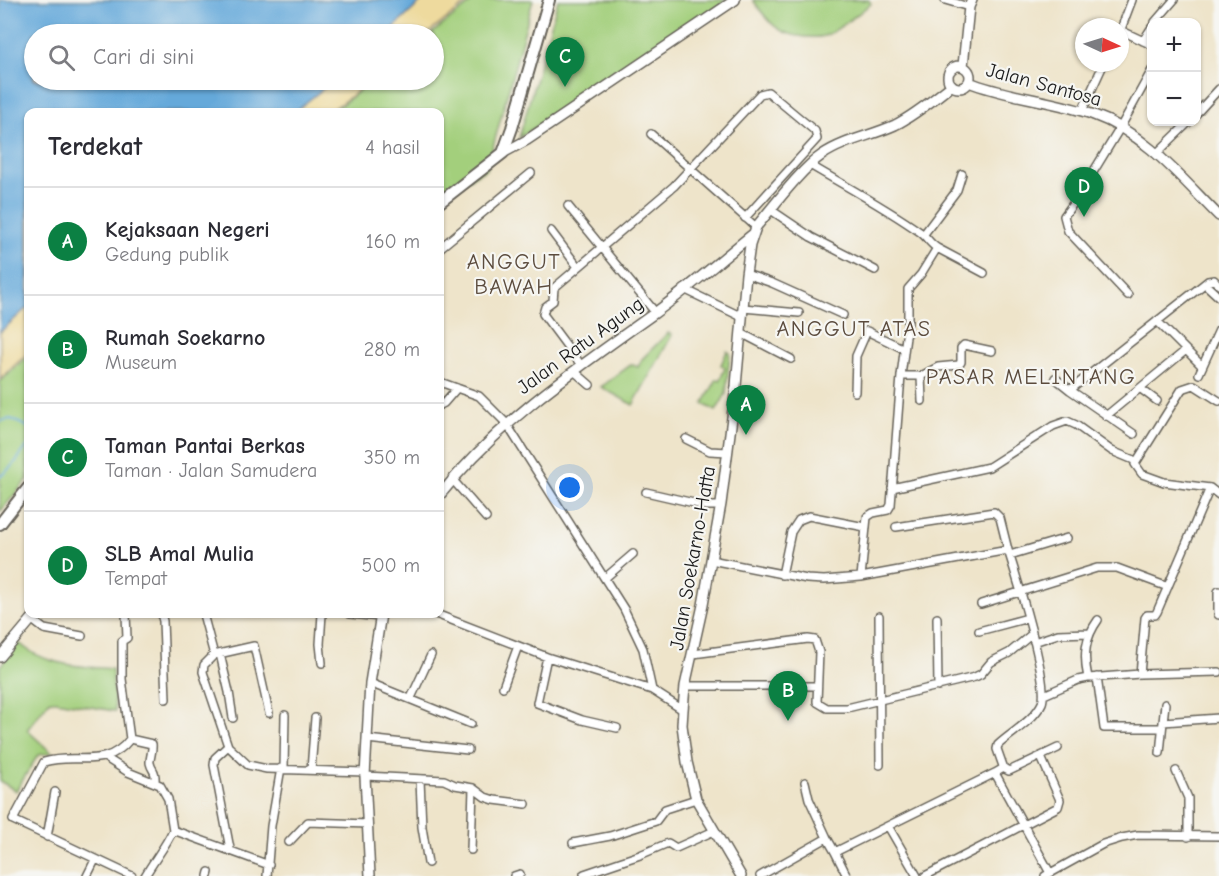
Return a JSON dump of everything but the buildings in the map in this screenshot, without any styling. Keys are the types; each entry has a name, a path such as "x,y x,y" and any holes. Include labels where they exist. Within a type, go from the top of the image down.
{"main road":[{"path":"444,199 503,153 549,0"},
{"path":"0,524 24,493"}],"street":[{"path":"503,153 527,140 735,0"},
{"path":"945,0 970,4 963,66 969,73 969,82 961,87 952,85 948,76 950,71 953,67 963,66"},
{"path":"1125,18 1132,0"},
{"path":"1158,18 1174,0"},
{"path":"1129,34 1147,43"},
{"path":"1143,41 1147,35"},
{"path":"1082,111 1100,72"},
{"path":"1128,295 1068,231 1064,216 1120,128 1151,72"},
{"name":"Jalan Santosa","path":"969,82 998,92 1082,111 1109,121 1156,154 1219,216"},
{"name":"Jalan Ratu Agung","path":"444,490 481,447 506,423 540,395 656,312 754,231 810,165 834,148 894,125 952,85"},
{"path":"1201,109 1219,89"},
{"path":"590,386 542,312 553,301 554,288 603,248 690,169 734,119 764,92 771,93 816,132 816,142 745,218"},
{"path":"1156,154 1185,126"},
{"path":"651,134 745,218 754,231"},
{"path":"810,165 924,234 929,243 937,248 984,273"},
{"path":"444,245 531,173"},
{"path":"924,234 957,190 962,174"},
{"path":"567,206 656,312"},
{"path":"771,210 818,242 875,270"},
{"path":"551,231 578,267"},
{"name":"Jalan Soekarno-Hatta","path":"741,876 696,799 684,746 682,710 721,506 746,274 754,231"},
{"path":"861,577 868,514 889,509 909,314 908,289 921,274 937,248"},
{"path":"746,274 772,283 843,315"},
{"path":"1070,390 1205,284 1212,280 1219,285"},
{"path":"1205,284 1219,297"},
{"path":"684,289 743,313 799,313"},
{"path":"1157,321 1202,366"},
{"path":"1199,374 1219,330"},
{"path":"855,392 856,356 867,331 904,349"},
{"path":"741,333 791,359"},
{"path":"901,376 921,376 938,367 959,365 961,348 964,345 992,351"},
{"path":"1106,417 1186,350"},
{"path":"921,376 922,401"},
{"path":"1055,378 1106,417 1134,434"},
{"path":"444,383 479,396 506,423 624,609 643,649 652,690"},
{"path":"1138,468 1182,389 1194,386 1219,401"},
{"path":"444,403 457,388"},
{"path":"1141,389 1157,401"},
{"path":"892,488 989,467 1059,423 1070,422 1138,468 1164,482 1210,489 1219,495"},
{"path":"686,439 710,451 728,452"},
{"path":"452,479 486,518"},
{"path":"1140,674 1144,621 1147,615 1156,615 1210,489"},
{"path":"646,492 707,506 721,506"},
{"path":"896,527 994,512 1000,518 1034,642 1044,695 1037,710 996,749 1003,768 1010,771 1058,748"},
{"path":"782,575 791,532 799,520 809,516 865,527"},
{"path":"711,560 782,575 824,580 861,577 1009,552 1067,538"},
{"path":"605,578 633,554"},
{"path":"981,604 1097,568 1110,567 1168,587"},
{"path":"1219,592 1219,614"},
{"path":"879,616 880,765"},
{"path":"444,617 547,657 652,690 682,710"},
{"path":"0,657 31,618"},
{"path":"35,618 44,628 82,636"},
{"path":"126,618 127,638 122,641 121,663 130,739 121,749 106,758 47,760 41,764 13,820 131,876"},
{"path":"162,618 166,699"},
{"path":"204,618 229,692 233,718"},
{"path":"322,618 320,644 322,663"},
{"path":"370,876 365,774 370,683 381,618"},
{"path":"937,618 938,687"},
{"path":"979,631 1028,618"},
{"path":"1088,678 1086,659 1089,633 1098,620"},
{"path":"1034,642 1058,634 1089,633"},
{"path":"693,654 812,639 817,642 819,648 817,702 827,708 847,708 969,680 981,674 991,662 1009,653 1032,634"},
{"path":"269,713 254,646 217,655 204,665 203,672 228,746 243,762 252,767 444,780 455,785 473,788 494,800 526,804"},
{"path":"503,687 518,646"},
{"path":"411,698 431,655"},
{"path":"547,657 537,703 582,720 617,728"},
{"path":"1044,695 1088,678 1219,672"},
{"path":"1097,677 1104,728 1163,725 1219,718"},
{"path":"370,683 471,723"},
{"path":"686,686 817,686"},
{"path":"1160,753 1165,704"},
{"path":"267,876 271,826 282,768 285,715"},
{"path":"311,770 315,718"},
{"path":"130,739 152,744 152,754 149,760 156,773 155,782"},
{"path":"368,739 468,750"},
{"path":"228,746 215,758 214,765 230,849"},
{"path":"925,876 1058,807 1061,803 1041,757"},
{"path":"106,758 128,772 155,782 166,792 171,808 173,830 145,876"},
{"path":"835,852 1003,768"},
{"path":"1176,771 1188,798 1188,837"},
{"path":"995,773 1048,874 1103,844 1122,838 1137,835 1219,836"},
{"path":"420,780 422,826 428,863"},
{"path":"805,782 809,799 847,876"},
{"path":"471,850 473,788"},
{"path":"48,837 55,792"},
{"path":"573,843 610,837 656,821 665,809 696,799"},
{"path":"289,842 308,822 368,824"},
{"path":"888,826 917,876"},
{"path":"173,830 269,865"},
{"path":"584,874 668,843 676,848 714,831"},
{"path":"760,876 827,838"},
{"path":"87,876 95,860"}],"green space":[{"path":"475,0 533,0 487,169 444,193 444,108 337,108 361,90 444,90 444,24"},
{"path":"558,0 728,0 519,138"},
{"path":"753,0 869,0 871,4 829,34 820,37 805,37 796,36 774,26"},
{"path":"668,333 672,335 633,405 601,387 632,364 638,367 642,359"},
{"path":"727,351 730,353 726,394 716,411 703,404 717,379 720,380 725,368 721,365"},
{"path":"24,360 24,484 0,512 0,382"},
{"path":"19,643 29,651 51,661 75,666 112,669 115,711 50,700 27,730 52,753 38,755 16,791 0,781 0,666"}],"sand":[{"path":"423,0 471,0 440,24 398,24"},
{"path":"322,90 359,90 334,108 299,108"},
{"path":"24,311 24,357 0,379 0,332"}],"water":[{"path":"0,0 423,0 398,24 24,24 24,90 322,90 299,108 24,108 24,311 0,332"}],"waterway":[{"path":"0,421 11,419 24,425"},
{"path":"0,477 24,450"}],"place":[{"name":"Taman Pantai Berkas","path":"565,87"},
{"name":"SLB Amal Mulia","path":"1084,217"},
{"name":"Kejaksaan Negeri","path":"746,435"},
{"name":"Rumah Soekarno","path":"788,721"}],"district":[{"name":"ANGGUT BAWAH","path":"514,274"},
{"name":"ANGGUT ATAS","path":"854,328"},
{"name":"PASAR MELINTANG","path":"1031,376"}]}
